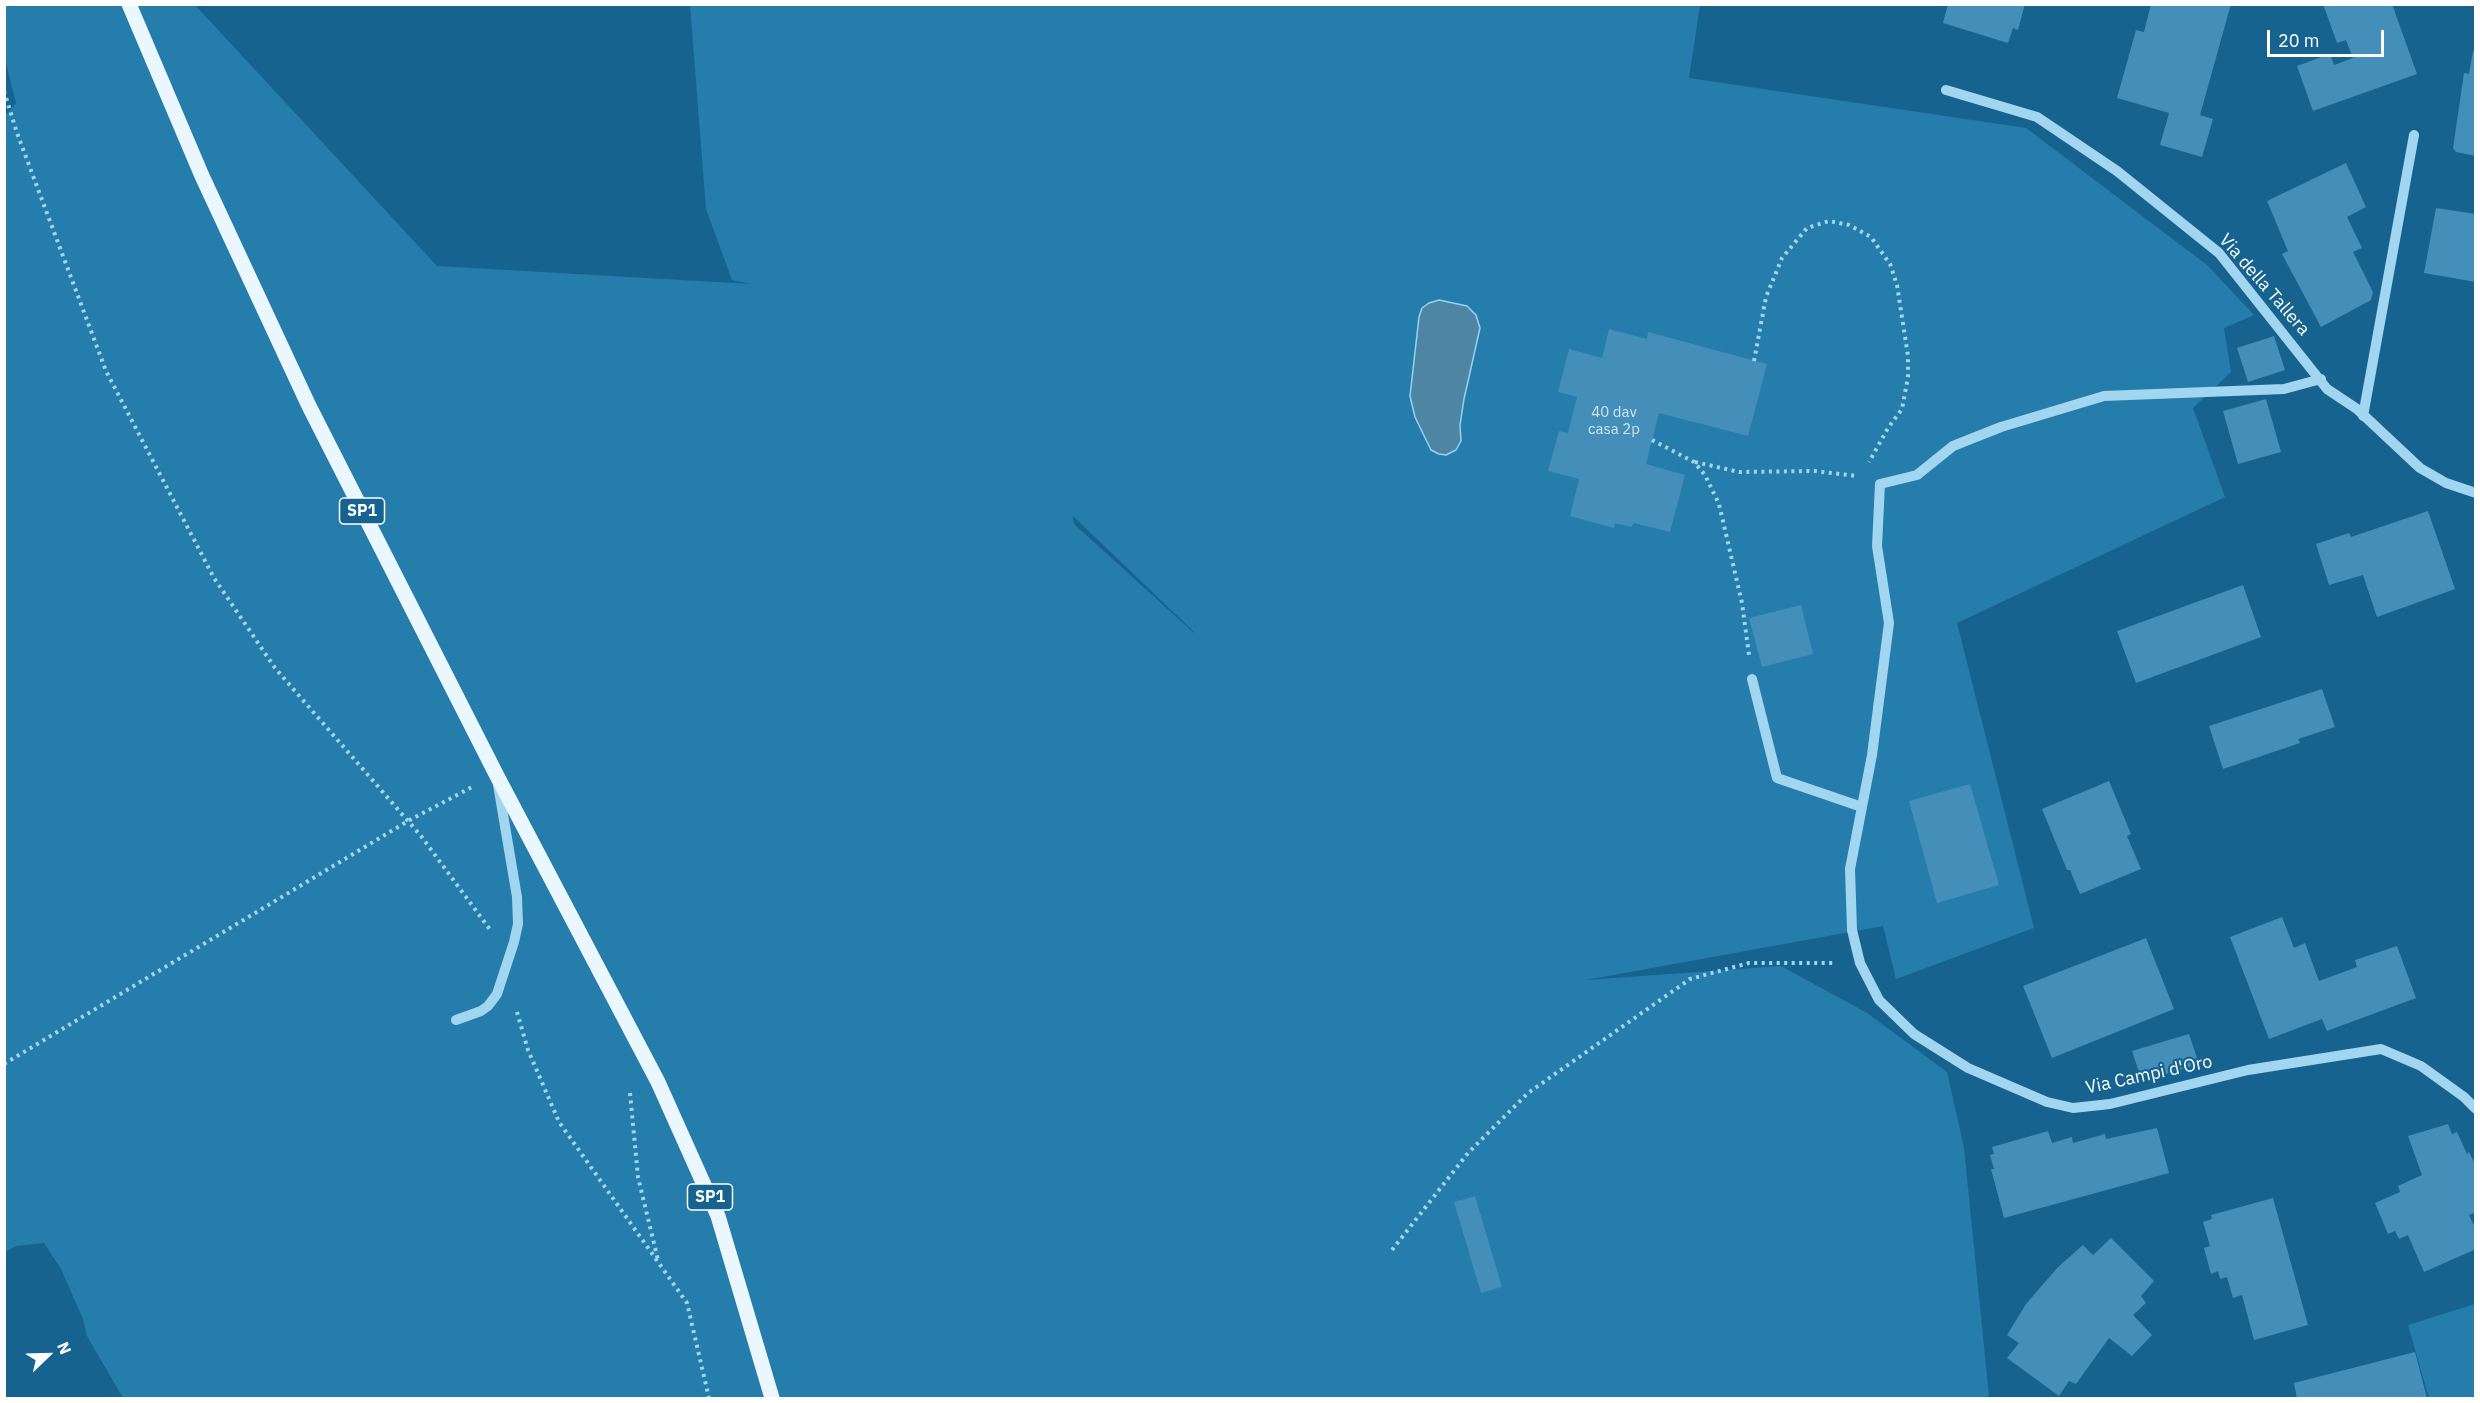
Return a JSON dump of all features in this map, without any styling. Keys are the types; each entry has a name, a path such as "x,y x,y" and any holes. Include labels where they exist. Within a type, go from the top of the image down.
{"main road":[{"name":"SP1","path":"129,4 202,176 309,406 496,774 658,1082 718,1216 772,1398"}],"street":[{"name":"Via della Tallera","path":"1946,90 2037,117 2117,171 2219,253 2327,389 2349,403 2420,468 2446,483 2475,493"},
{"path":"2363,416 2414,135"},
{"path":"1880,484 1917,475 1953,446 1991,431 2104,396 2284,389 2321,379"},
{"name":"Via Campi d'Oro","path":"1880,484 1876,546 1889,623 1872,755 1850,869 1852,930 1860,963 1879,1000 1914,1034 1968,1068 2047,1102 2073,1107 2110,1104 2248,1070 2382,1049 2421,1066 2463,1097 2475,1109"},
{"path":"1752,679 1777,778 1862,807"},
{"path":"456,1020 482,1011 489,1006 497,994 518,924 517,897 496,774"}],"path":[{"path":"4,91 17,133 106,371 214,578 275,668 408,821 495,937 528,1050 559,1122 687,1303 709,1398"},
{"path":"1754,361 1766,297 1782,258 1807,228 1829,221 1849,225 1871,237 1890,264 1897,285 1908,356 1908,377 1902,409 1869,461 1880,484"},
{"path":"1652,440 1694,462 1739,472 1814,471 1848,474 1880,484"},
{"path":"1694,462 1705,475 1719,504 1742,603 1752,679"},
{"path":"4,1064 408,821 496,774"},
{"path":"1392,1250 1468,1152 1528,1093 1690,979 1749,963 1860,963"},
{"path":"638,1177 659,1263"}],"shaded area":[{"path":"5,5 195,5 437,266 751,284 732,280 706,209 690,5 1700,5 1689,78 2026,128 2207,265 2254,315 2224,328 2231,372 2193,408 2225,497 1957,623 2034,928 1896,979 1883,926 1586,980 1781,966 1867,1013 1947,1072 1964,1148 1989,1396 1981,1398 123,1398 87,1336 83,1319 61,1269 44,1243 16,1246 5,1252 4,117 16,103 5,59","holes":["1073,516 1194,632 1074,524"]},
{"path":"1439,300 1467,306 1476,315 1480,328 1464,399 1460,425 1461,441 1456,450 1446,455 1431,450 1415,417 1410,396 1419,317 1422,308"},
{"path":"2475,1304 2475,1398 2429,1398 2408,1325"}],"building":[{"path":"1948,4 2025,4 2018,30 2013,28 2008,43 1943,23"},
{"path":"2151,4 2231,4 2200,115 2213,119 2202,157 2160,145 2169,113 2117,98 2136,30 2144,32"},
{"path":"2323,4 2392,4 2417,74 2313,111 2297,66 2330,54 2334,65 2353,58 2346,40 2337,43"},
{"path":"2473,51 2476,51 2476,156 2456,152 2453,148 2464,73 2469,74"},
{"path":"2346,163 2366,207 2347,217 2362,248 2353,252 2373,292 2371,300 2321,327 2282,254 2288,251 2267,201"},
{"path":"2436,208 2476,214 2476,282 2424,273"},
{"path":"1609,329 1647,339 1648,332 1767,364 1748,436 1659,413 1646,464 1685,475 1670,532 1634,523 1631,527 1615,523 1614,528 1570,516 1579,479 1548,471 1559,431 1568,433 1577,397 1558,392 1569,349 1602,358"},
{"path":"2274,336 2285,370 2248,382 2237,348"},
{"path":"2266,399 2281,452 2238,464 2223,411"},
{"path":"2428,511 2455,589 2377,617 2363,575 2329,585 2316,544 2349,533 2351,537"},
{"path":"2243,585 2261,637 2136,683 2117,631"},
{"path":"1801,605 1813,654 1762,667 1749,618"},
{"path":"2322,689 2335,727 2298,739 2300,743 2223,769 2209,726"},
{"path":"2109,781 2131,834 2127,836 2141,869 2080,894 2070,870 2067,870 2042,809"},
{"path":"1970,784 1999,885 1937,903 1909,801"},
{"path":"2282,917 2294,948 2305,943 2319,981 2357,967 2355,960 2397,946 2416,998 2327,1031 2322,1019 2269,1039 2230,937"},
{"path":"2146,938 2174,1009 2052,1058 2023,986"},
{"path":"2189,1034 2199,1064 2142,1081 2132,1051"},
{"path":"2448,1124 2452,1134 2457,1132 2467,1154 2469,1152 2476,1166 2476,1212 2469,1215 2476,1230 2476,1249 2424,1272 2408,1235 2399,1239 2395,1231 2388,1234 2375,1203 2400,1192 2398,1186 2422,1175 2408,1136"},
{"path":"2157,1128 2169,1173 2004,1218 1991,1169 1994,1169 1990,1155 1994,1154 1992,1147 2048,1131 2052,1143 2072,1137 2073,1143 2105,1134 2106,1139"},
{"path":"1475,1196 1502,1287 1481,1293 1454,1202"},
{"path":"2273,1198 2308,1325 2254,1340 2242,1295 2233,1298 2227,1277 2220,1279 2218,1271 2211,1274 2204,1248 2210,1246 2203,1222 2212,1219 2211,1215"},
{"path":"2111,1238 2154,1281 2141,1296 2146,1303 2133,1315 2152,1335 2132,1356 2109,1338 2076,1384 2069,1381 2059,1396 2007,1358 2019,1343 2007,1335 2026,1304 2058,1267 2083,1245 2093,1255"},
{"path":"2415,1352 2427,1398 2297,1398 2294,1383"}]}
